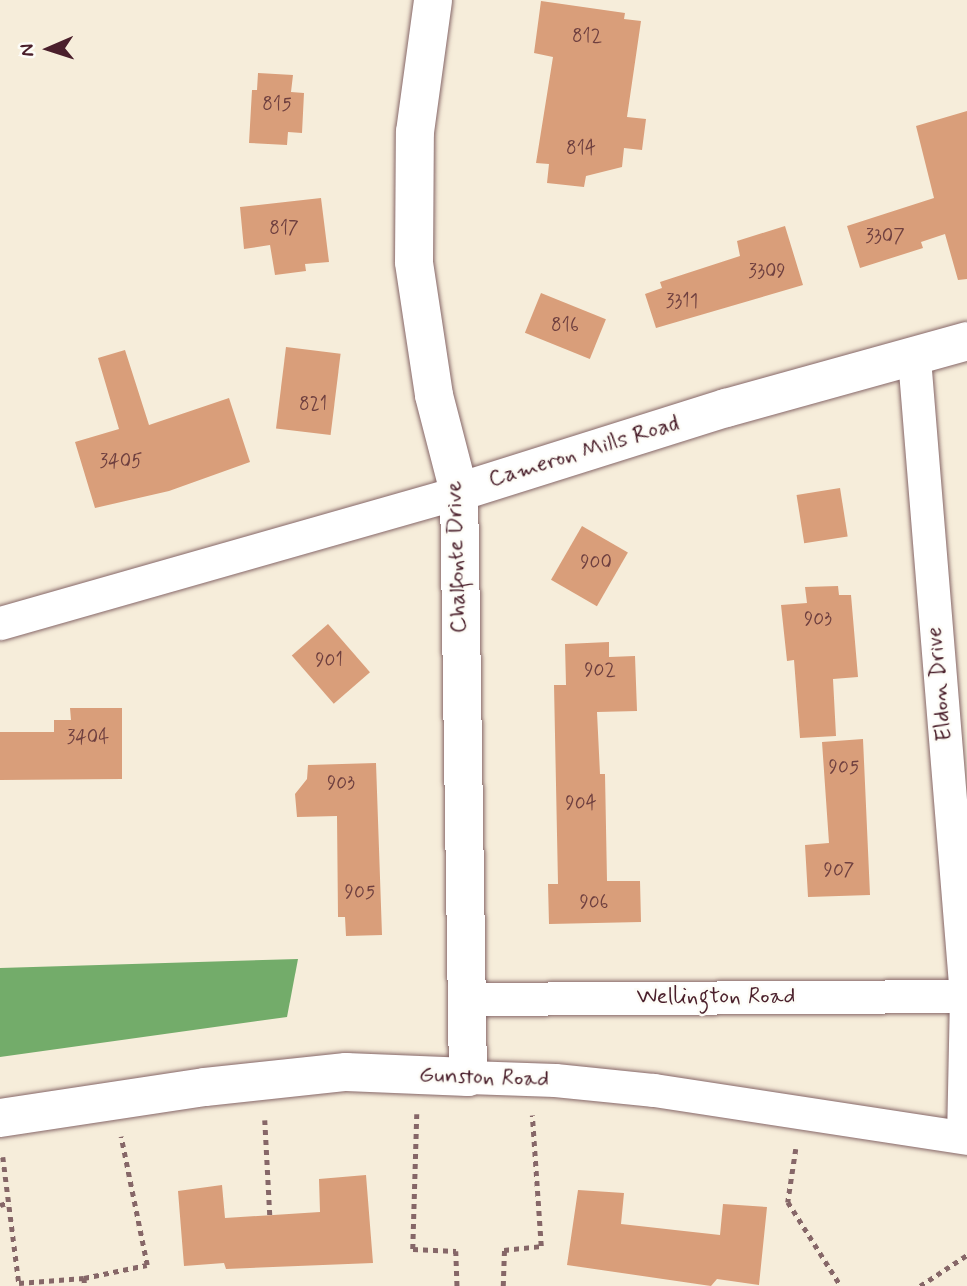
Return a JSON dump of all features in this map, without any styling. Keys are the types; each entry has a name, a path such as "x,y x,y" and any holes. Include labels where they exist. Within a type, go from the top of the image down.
{"street":[{"name":"Chalfonte Drive","path":"433,0 415,132 414,262 434,395 459,492 464,999 468,1077"},
{"name":"Cameron Mills Road","path":"0,623 459,492 726,408 914,358 967,341"},
{"name":"Eldon Drive","path":"914,358 966,996 965,1137"},
{"name":"Wellington Road","path":"464,999 966,996"},
{"name":"Gunston Road","path":"0,1118 115,1099 346,1072 530,1079 801,1110 965,1137"}],"path":[{"path":"417,1075 413,1249 456,1251 457,1286"},
{"path":"503,1286 504,1250 541,1246 530,1079"},
{"path":"264,1081 270,1215"},
{"path":"0,1118 19,1283 83,1278 147,1265 115,1099"},
{"path":"801,1110 788,1202 841,1286"},
{"path":"0,1205 10,1202"},
{"path":"920,1286 967,1255"},
{"path":"83,1278 85,1286"}],"green space":[{"path":"298,959 287,1017 0,1057 0,968"}],"building":[{"path":"541,1 625,13 624,19 641,21 627,117 646,119 642,150 624,148 622,167 586,176 584,187 547,183 549,164 536,163 553,57 534,53"},
{"path":"258,73 293,75 291,92 304,93 302,133 288,132 287,145 249,143 252,90 257,90"},
{"path":"967,111 967,279 958,280 945,234 921,242 923,248 860,268 847,226 934,198 916,126"},
{"path":"321,198 329,262 305,264 306,271 275,275 270,245 244,249 240,207"},
{"path":"785,226 803,285 656,328 645,294 662,288 660,282 740,256 737,241"},
{"path":"541,293 606,319 590,359 525,333"},
{"path":"286,347 341,354 331,435 276,428"},
{"path":"125,350 149,425 229,398 250,462 169,491 95,508 75,442 119,429 98,358"},
{"path":"840,488 848,536 804,543 797,495"},
{"path":"582,526 628,552 597,606 551,580"},
{"path":"838,586 839,595 851,595 858,677 833,679 836,736 800,738 794,660 787,661 781,605 807,603 805,587"},
{"path":"328,624 370,672 334,704 292,655"},
{"path":"609,642 609,657 635,656 637,711 597,712 600,774 605,774 607,881 640,881 641,922 549,924 548,884 558,884 554,685 566,685 565,644"},
{"path":"70,708 122,708 122,779 0,780 0,732 54,732 54,720 71,720"},
{"path":"863,739 870,895 808,897 805,845 829,843 822,742"},
{"path":"376,763 382,935 346,936 345,917 338,917 337,816 297,817 295,794 307,779 308,765"},
{"path":"366,1175 373,1263 226,1269 224,1263 184,1266 178,1191 222,1185 225,1218 320,1212 319,1179"},
{"path":"578,1190 624,1193 621,1224 720,1235 723,1204 767,1207 759,1285 717,1279 711,1286 567,1265"}]}
